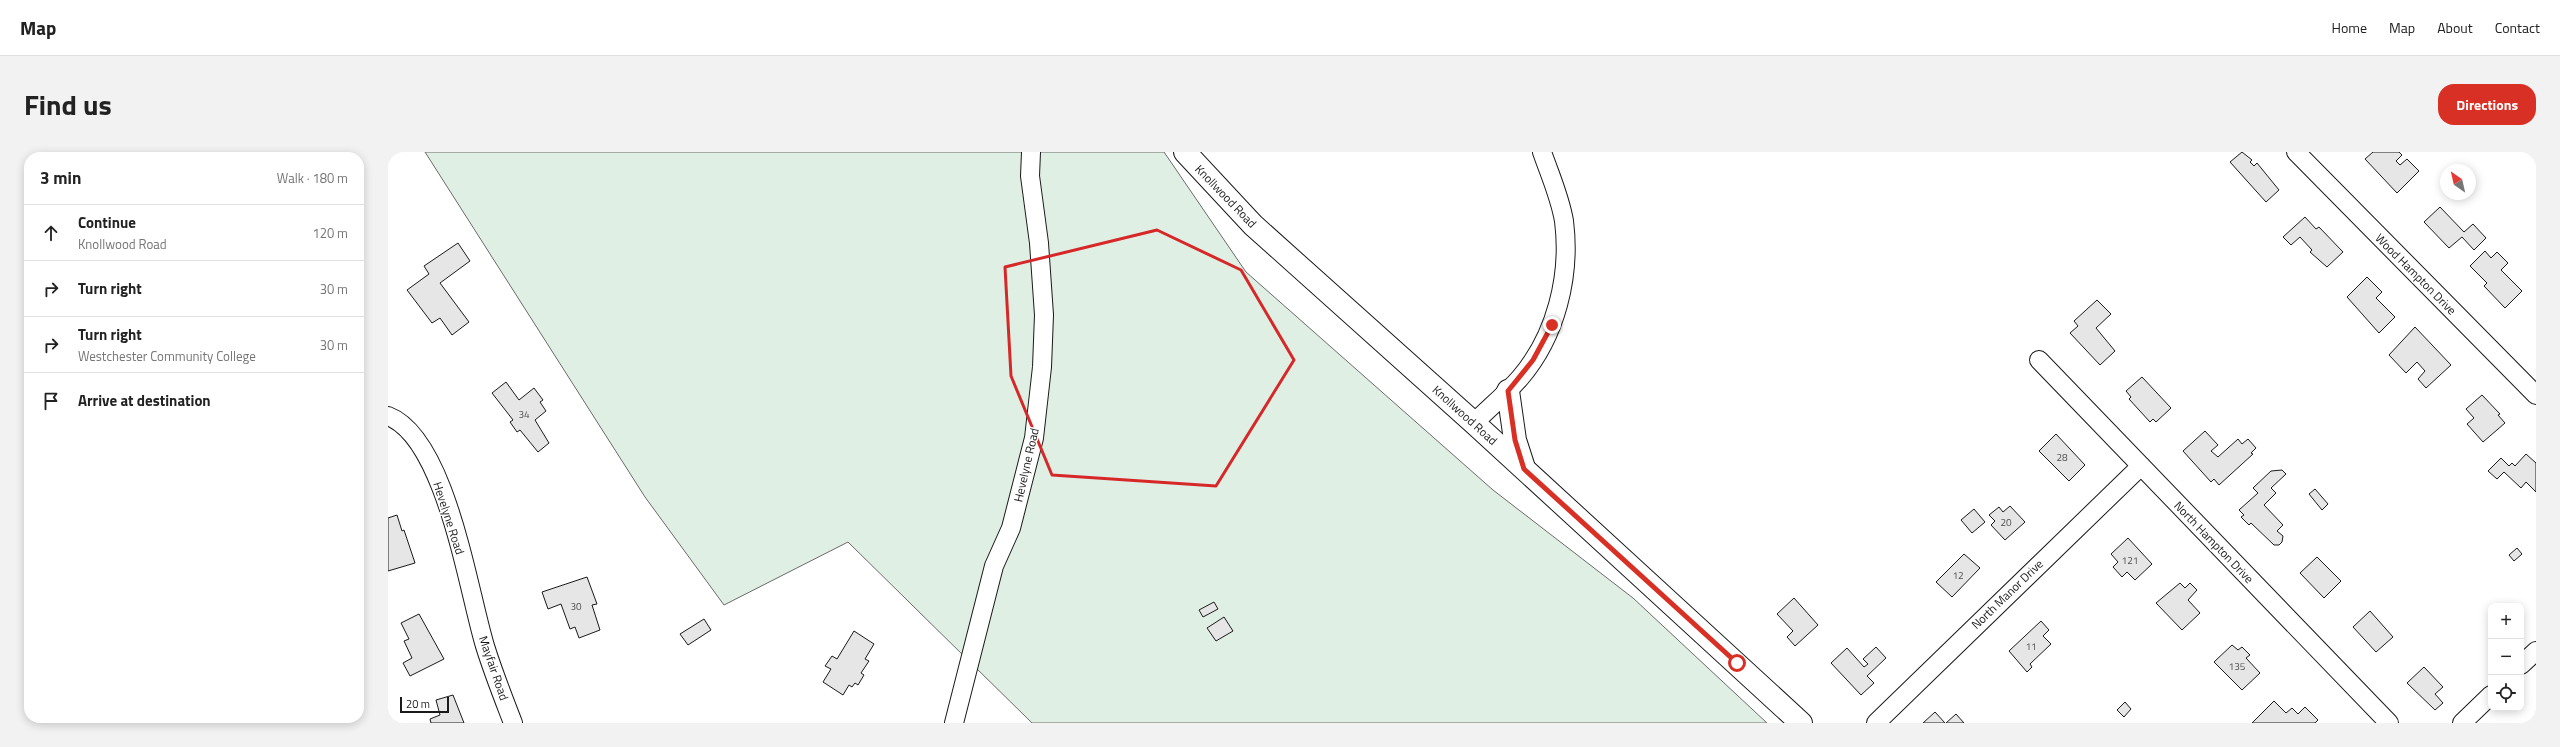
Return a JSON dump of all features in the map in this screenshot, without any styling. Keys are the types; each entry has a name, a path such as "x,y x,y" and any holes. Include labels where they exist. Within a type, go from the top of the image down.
{"main road":[{"name":"Knollwood Road","path":"1185,152 1253,225 1474,423 1802,723"},
{"path":"1508,391 1515,440 1524,469"}],"street":[{"name":"Hevelyne Road","path":"954,723 994,566 1011,528 1034,438 1042,367 1044,315 1039,243 1030,176 1031,152"},
{"path":"1474,423 1508,391 1533,360 1552,325 1563,288 1565,243 1564,220 1558,194 1542,152"},
{"name":"Wood Hampton Drive","path":"2296,152 2536,395"},
{"name":"North Hampton Drive","path":"2039,360 2389,723"},
{"name":"Hevelyne Road","path":"388,416 397,420 411,432 427,455 446,502 476,613"},
{"name":"North Manor Drive","path":"1876,723 2141,466"},
{"name":"Mayfair Road","path":"476,613 485,646 513,723"},
{"path":"2524,662 2536,651"},
{"path":"2462,723 2488,698"}],"highlighted area":[{"path":"1157,230 1241,270 1294,360 1216,486 1052,475 1011,376 1005,267"}],"green space":[{"path":"425,152 1164,152 1246,272 1493,490 1633,598 1767,723 1032,723 848,542 724,605 645,497"}],"building":[{"path":"2242,152 2252,160 2250,162 2254,166 2257,163 2279,190 2266,202 2230,162"},
{"path":"2373,152 2399,152 2402,155 2396,161 2400,165 2407,159 2419,171 2397,193 2365,159"},
{"path":"2440,207 2464,232 2473,224 2486,238 2474,250 2462,237 2449,248 2424,222"},
{"path":"2305,217 2316,229 2319,227 2343,252 2327,267 2310,252 2312,250 2300,237 2291,245 2283,237"},
{"path":"458,243 470,261 440,283 469,322 452,335 440,318 432,323 407,290 429,274 424,266"},
{"path":"2485,251 2491,258 2497,252 2508,263 2501,270 2522,291 2505,308 2484,286 2487,283 2470,266"},
{"path":"2367,277 2382,292 2376,298 2395,317 2379,333 2347,297"},
{"path":"2097,300 2111,314 2096,328 2115,351 2100,365 2070,333 2078,326 2074,321"},
{"path":"2415,327 2451,365 2426,388 2418,379 2425,371 2417,362 2406,373 2389,355"},
{"path":"2142,377 2171,408 2156,422 2153,419 2150,422 2129,399 2131,397 2126,391"},
{"path":"506,382 519,400 534,388 543,400 540,402 546,411 535,420 549,443 538,452 520,430 517,432 510,422 513,420 492,393"},
{"path":"2482,395 2500,414 2498,415 2505,423 2483,442 2467,424 2474,418 2466,409"},
{"path":"2205,431 2218,445 2211,451 2218,457 2238,439 2242,444 2248,439 2256,448 2251,453 2253,454 2219,485 2214,479 2211,482 2183,451"},
{"path":"2056,434 2085,465 2069,481 2039,451"},
{"path":"2526,454 2536,463 2536,492 2526,482 2521,488 2504,472 2497,479 2488,471 2501,458 2509,466 2512,463 2515,466"},
{"path":"2282,470 2286,474 2271,488 2276,493 2264,505 2283,525 2277,531 2283,536 2282,542 2279,545 2274,545 2251,523 2249,525 2241,517 2244,515 2239,510 2258,493 2253,488 2271,471"},
{"path":"2315,489 2328,504 2322,510 2309,494"},
{"path":"2010,506 2025,522 2005,540 1991,525 1995,521 1989,515 1999,507 2003,512"},
{"path":"1974,509 1985,522 1972,533 1961,520"},
{"path":"397,515 402,531 404,530 415,563 388,571 388,518"},
{"path":"2128,538 2152,564 2135,580 2127,572 2122,577 2113,567 2118,562 2111,554"},
{"path":"2517,548 2522,554 2514,561 2509,555"},
{"path":"1964,554 1980,568 1952,597 1936,582"},
{"path":"2317,557 2341,581 2324,598 2300,573"},
{"path":"587,577 597,604 592,605 600,630 579,638 575,627 570,629 561,604 548,609 542,592"},
{"path":"2180,583 2185,588 2190,583 2197,590 2188,600 2200,613 2182,630 2156,603"},
{"path":"1794,598 1818,625 1795,646 1787,637 1793,631 1777,614"},
{"path":"1214,602 1218,609 1203,617 1199,610"},
{"path":"2370,611 2393,637 2376,652 2353,627"},
{"path":"419,614 444,659 410,676 403,663 412,658 404,641 409,639 401,623"},
{"path":"1224,617 1233,631 1216,641 1207,628"},
{"path":"704,619 711,630 688,645 680,634"},
{"path":"2041,621 2049,630 2043,636 2051,644 2030,664 2032,667 2027,672 2009,651"},
{"path":"854,631 874,644 865,659 869,661 861,673 864,675 858,685 855,683 852,687 849,685 843,695 823,682 831,669 825,666 832,656 837,659"},
{"path":"2232,645 2238,650 2242,647 2250,655 2246,658 2260,673 2242,690 2214,662"},
{"path":"1876,647 1886,658 1867,676 1874,683 1861,695 1831,663 1847,648 1864,667 1868,664 1863,659"},
{"path":"2424,667 2443,687 2435,694 2443,703 2435,710 2407,683"},
{"path":"453,695 464,723 431,723 430,719 440,715 436,700"},
{"path":"2274,701 2286,713 2292,708 2298,714 2305,707 2318,720 2315,723 2252,723"},
{"path":"2125,702 2131,709 2124,717 2117,710"},
{"path":"1935,712 1945,723 1923,723"},
{"path":"1956,714 1964,723 1946,723"}],"route":[{"path":"1552,325 1533,360 1508,391 1515,440 1524,469 1737,663"}]}
